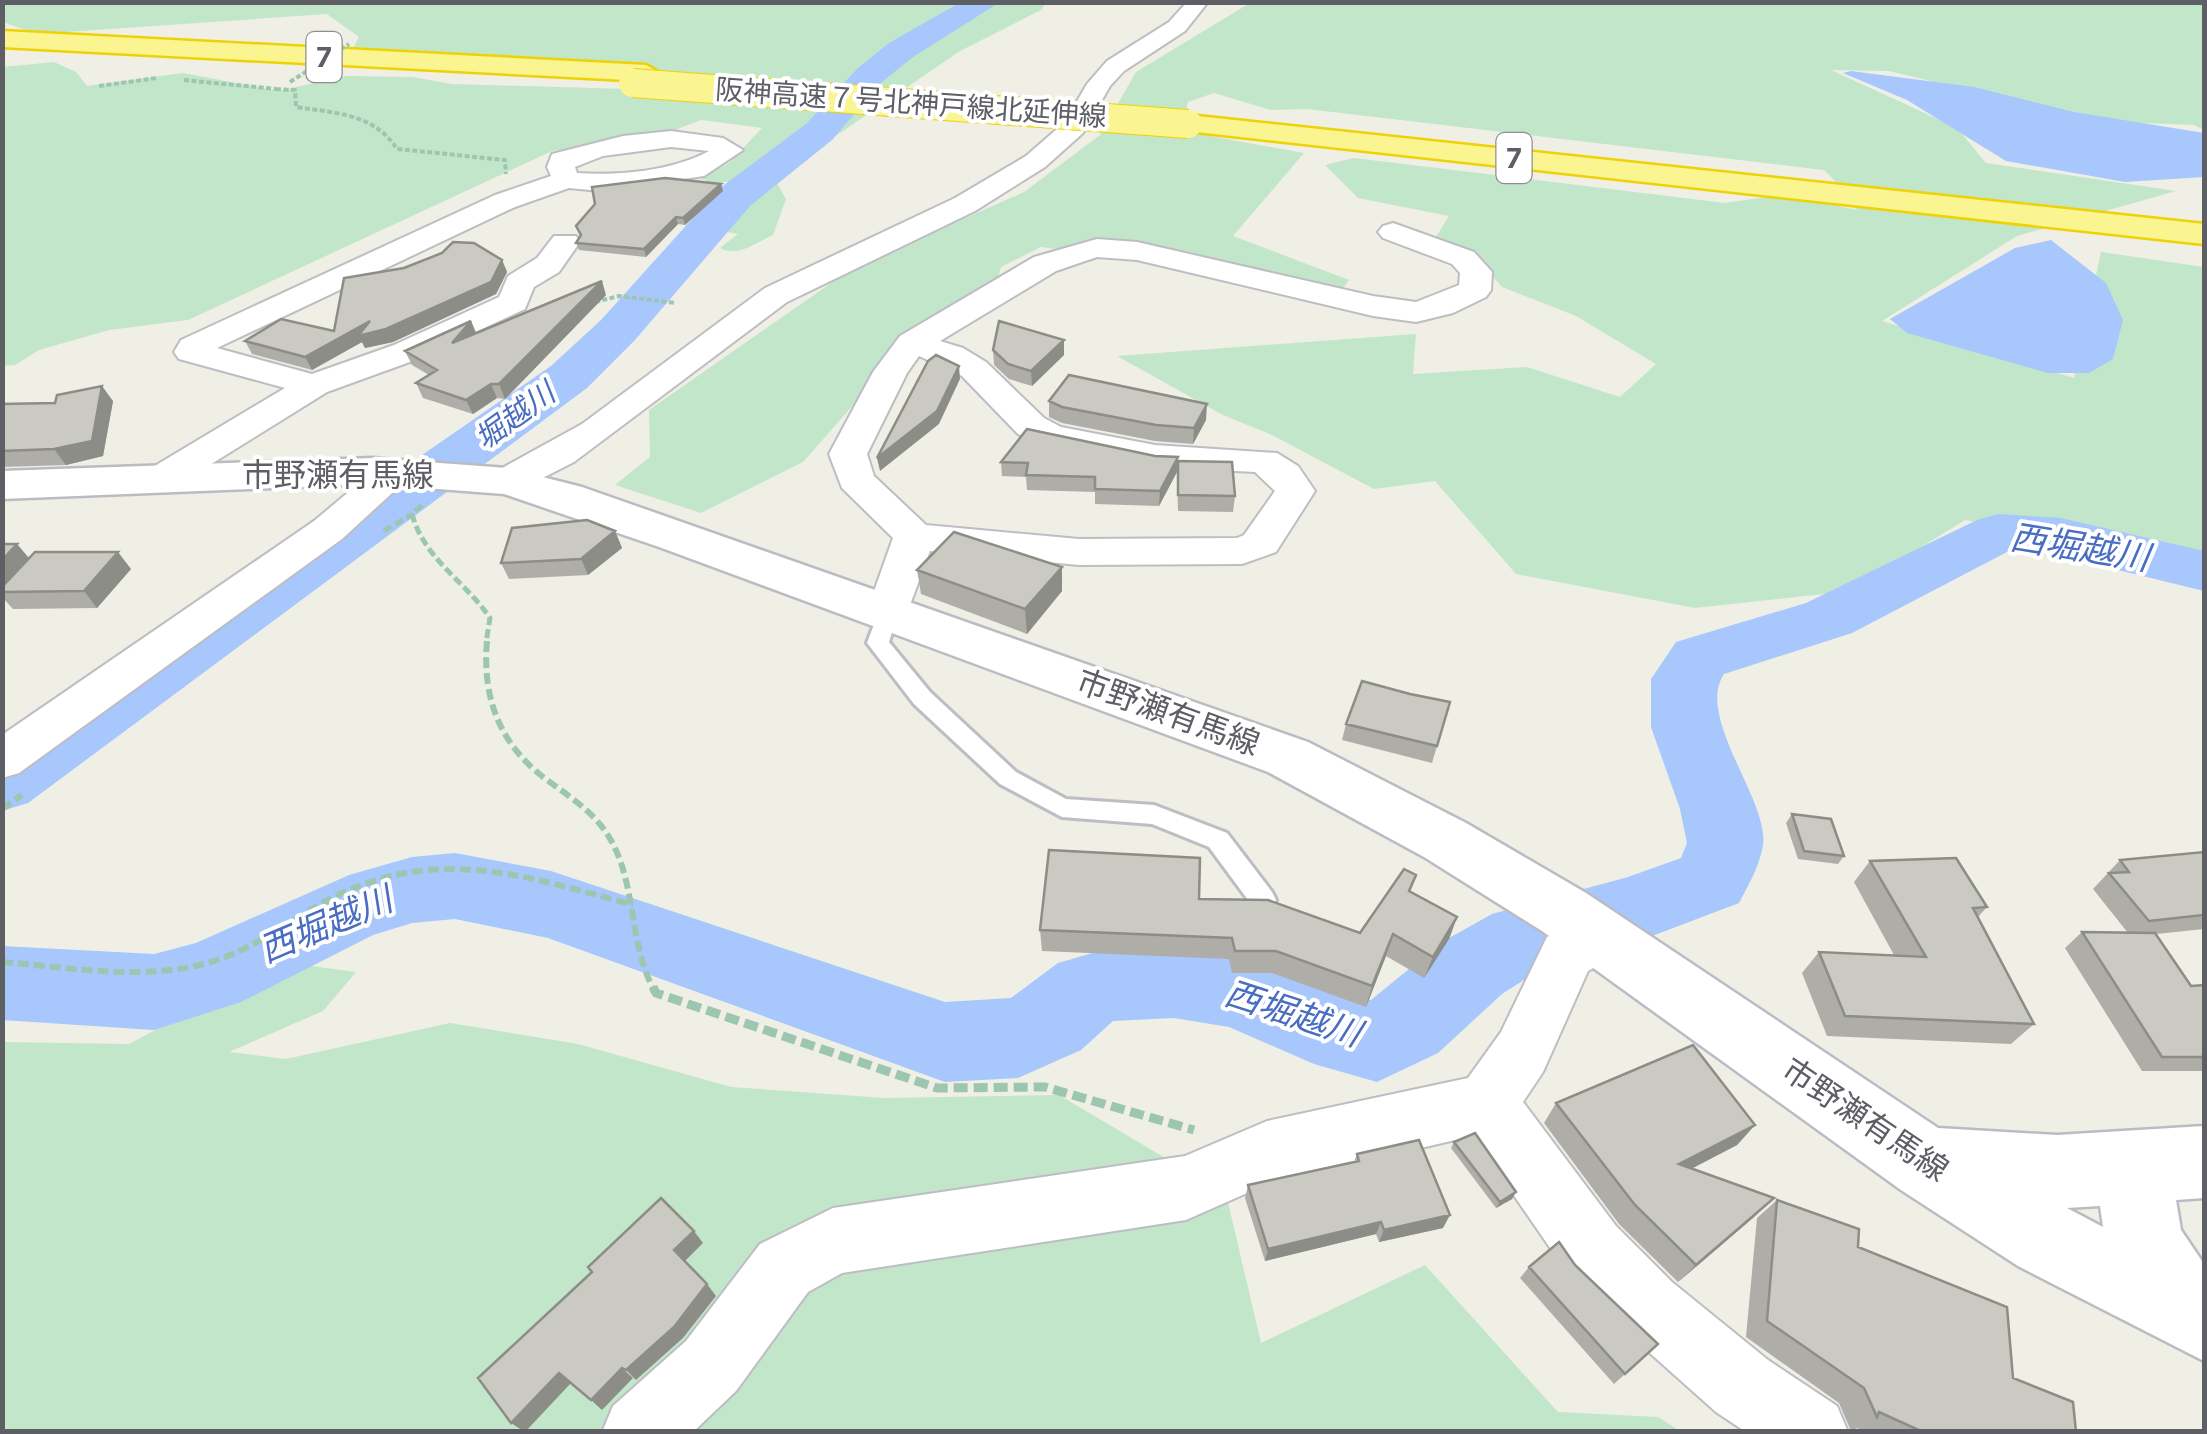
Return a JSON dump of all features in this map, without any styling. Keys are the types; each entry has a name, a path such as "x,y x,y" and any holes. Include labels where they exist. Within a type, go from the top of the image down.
{"highway":[{"name":"7","path":"2,39 640,78"},
{"name":"7","path":"2,50 640,78"},
{"name":"阪神高速７号北神戸線北延伸線","path":"640,78 1190,119 1834,186"},
{"name":"7","path":"1834,186 2008,198 2204,230"},
{"name":"7","path":"1834,186 2110,223 2204,230"}],"main road":[{"name":"市野瀬有馬線","path":"2,486 162,478 431,474 508,482 566,497 1288,756 1446,840 1582,924 1927,1164 2045,1239 2203,1320"},
{"path":"1927,1164 2057,1172 2174,1164"},
{"path":"2174,1164 2137,1188 2138,1218 2148,1254 2169,1284 2203,1320"}],"street":[{"path":"508,482 569,449 775,295 855,252 990,194 1036,162 1070,132 1103,78 1127,58 1184,25 1198,2"},
{"path":"315,385 191,352 209,339 464,218 568,180"},
{"path":"912,343 951,355 974,368 1031,426 1050,436 1155,456 1264,461 1284,474 1295,492 1286,510 1266,526 1261,543 1242,551 1078,552 914,536 856,480 848,454 890,372 912,343 1044,264 1097,248 1137,251 1373,306 1416,312 1442,306 1475,290 1476,272 1463,258 1393,232"},
{"path":"162,478 315,385 448,334 514,302 519,283 557,256 564,242"},
{"path":"344,274 379,278 442,262"},
{"path":"2,760 328,530 431,474"},
{"path":"888,611 914,536"},
{"path":"639,1432 710,1366 784,1268 833,1241 1186,1188 1267,1152 1486,1103 1522,1052 1582,924"},
{"path":"1486,1103 1592,1250 1648,1306 1742,1386 1811,1432"}],"lane":[{"path":"888,611 878,643 894,666 922,698 1008,778 1062,808 1154,815 1218,840 1263,900"}],"path":[{"path":"276,89 348,44"},
{"path":"99,86 166,78"},
{"path":"178,79 295,90 296,107 365,119 392,136 398,148 506,160 506,181"},
{"path":"514,293 554,311 630,296 675,303"},
{"path":"431,474 412,514 415,535 477,594 490,618 483,656 485,694 523,760 574,796 604,826 627,872 644,974 656,994 936,1088 1045,1087 1267,1152"},
{"path":"2,962 140,972 183,970 230,956 340,894 415,873 464,867 510,872 633,905"}],"green space":[{"path":"3,3 1046,3 1041,10 960,51 774,178 786,199 773,235 747,248 720,248 738,234 715,230 743,181 710,183 701,178 729,163 762,128 701,120 659,136 552,151 188,320 109,330 39,350 15,365 3,366 3,67 54,62 76,72 87,86 183,73 278,91 346,76 412,77 452,84 626,89 654,68 352,50 359,37 327,14 37,34 3,22"},
{"path":"1250,3 2204,3 2204,130 2194,125 2097,121 1889,71 1831,70 1957,128 1986,163 2176,191 2017,236 1882,321 2074,378 2101,252 2204,267 2204,556 1965,520 1850,591 1695,608 1516,574 1435,481 1374,489 1272,435 1223,415 1117,356 1416,334 1413,374 1527,367 1620,397 1656,364 1576,316 1502,287 1472,253 1434,240 1449,216 1358,198 1325,165 1354,158 1725,203 1786,194 1856,210 1853,199 1824,170 1307,109 1271,110 1214,93 1188,102 1182,131 1304,153 1233,236 1349,280 1342,290 1041,247 1001,267 994,291 903,335 855,403 803,462 701,513 615,485 650,457 649,410 854,267 1024,192 1100,135 1136,72"},
{"path":"282,962 356,972 323,1011 229,1052 286,1059 450,1023 578,1044 731,1087 884,1098 1059,1095 1226,1194 1261,1343 1425,1265 1558,1412 1658,1417 1680,1431 3,1432 3,1042 129,1044"}],"water":[{"path":"1843,73 1974,87 2074,112 2204,133 2204,177 2125,182 2006,161 1907,100"},
{"path":"2051,240 2106,283 2123,320 2113,359 2089,373 2048,373 1907,333 1890,319 2015,248"}],"building":[{"path":"665,178 721,184 683,218 676,217 644,249 576,243 581,235 576,226 595,204 592,187"},
{"path":"453,242 474,243 502,260 491,282 386,329 358,336 370,321 305,357 245,341 281,319 334,331 344,278 404,268 442,253"},
{"path":"602,281 499,384 491,384 466,400 416,383 437,370 405,351 471,321 452,343"},
{"path":"999,321 1064,340 1031,371 1008,364 993,350"},
{"path":"936,355 959,366 937,411 877,458 928,361"},
{"path":"1069,375 1207,404 1194,428 1156,425 1062,407 1049,401"},
{"path":"102,386 92,441 54,449 2,451 2,404 55,403 57,395"},
{"path":"1027,429 1155,456 1178,457 1160,491 1095,489 1095,477 1026,475 1028,463 1001,462"},
{"path":"1178,461 1232,462 1235,496 1178,495"},
{"path":"587,520 615,531 581,559 501,563 512,528"},
{"path":"954,532 1062,567 1025,609 917,570"},
{"path":"2,544 17,544 2,560"},
{"path":"35,552 118,552 84,591 2,592 2,587"},
{"path":"1362,681 1450,702 1437,746 1346,724"},
{"path":"1792,814 1831,819 1844,856 1804,851"},
{"path":"1049,850 1200,858 1199,899 1268,900 1360,933 1404,869 1416,875 1409,891 1457,917 1433,957 1393,934 1372,986 1276,951 1235,951 1232,938 1040,930"},
{"path":"2204,852 2204,915 2149,921 2109,873 2129,872 2120,860"},
{"path":"1956,858 1987,907 1973,908 2034,1024 1845,1016 1819,952 1926,957 1870,861"},
{"path":"2082,932 2155,933 2191,986 2204,985 2204,1057 2162,1057"},
{"path":"1693,1045 1755,1125 1679,1164 1774,1198 1696,1265 1635,1205 1556,1103"},
{"path":"1475,1133 1516,1192 1500,1202 1454,1142"},
{"path":"1419,1140 1450,1215 1384,1230 1381,1222 1268,1249 1248,1185 1359,1161 1357,1154"},
{"path":"661,1198 694,1231 674,1250 707,1284 674,1327 626,1370 622,1368 591,1400 559,1373 511,1423 478,1378 592,1272 588,1267"},
{"path":"1777,1200 1859,1229 1858,1247 2007,1307 2013,1378 2073,1402 2076,1432 1923,1432 1879,1412 1877,1417 1864,1388 1767,1321"},
{"path":"1559,1242 1575,1265 1658,1344 1625,1374 1529,1267"}],"waterway":[{"name":"堀越川","path":"2,783 569,377 618,330 735,197 819,132 870,75 901,50 985,2"},
{"name":"西堀越川","path":"2,983 154,992 211,976 349,909 412,890 455,886 551,905 945,1042 1018,1038 1050,1022 1088,990 1124,981 1174,981 1239,991 1314,1025 1377,1042 1407,1025 1472,968 1521,939 1631,910 1711,880 1725,843 1718,809 1686,727 1685,679 1700,658 1829,618 1998,533 2061,537 2204,571"}]}
